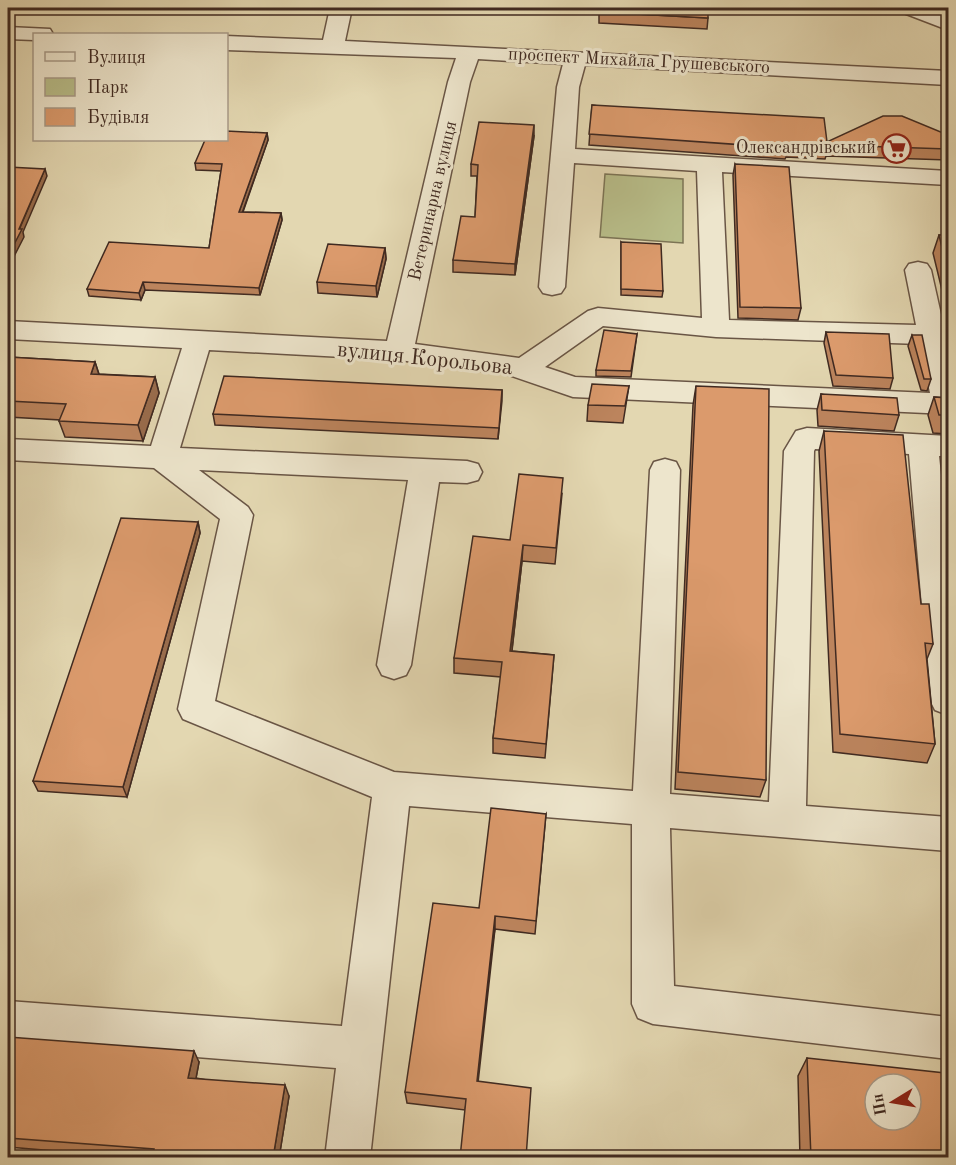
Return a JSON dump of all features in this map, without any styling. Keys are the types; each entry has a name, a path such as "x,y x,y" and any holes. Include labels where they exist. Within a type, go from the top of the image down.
{"street":[{"path":"330,47 334,42 340,20 340,8"},
{"path":"908,8 948,24"},
{"path":"8,33 33,34"},
{"name":"проспект Михайла Грушевського","path":"228,43 469,52 948,78"},
{"name":"Ветеринарна вулиця","path":"399,351 459,82 469,52"},
{"path":"552,287 568,87 576,58"},
{"path":"563,155 948,178"},
{"path":"709,164 716,327"},
{"path":"918,270 948,404"},
{"path":"523,369 598,317 716,327 932,335"},
{"name":"вулиця Корольова","path":"8,330 399,351 508,365 573,387 948,404"},
{"path":"162,458 198,341"},
{"path":"787,820 799,451 807,438 936,445 948,700"},
{"path":"8,450 467,472"},
{"path":"162,458 237,515 196,709 392,788 948,834"},
{"path":"394,665 425,470"},
{"path":"665,470 651,809 653,1004 948,1038"},
{"path":"347,1158 392,788"},
{"path":"8,1022 361,1049"}],"green space":[{"path":"605,174 683,179 683,243 600,237"}],"building":[{"path":"600,8 708,8 708,18 599,12"},
{"path":"592,105 824,118 827,142 883,116 902,116 948,135 948,149 828,145 828,148 787,146 787,148 589,134"},
{"path":"479,122 534,125 515,264 453,260 461,216 475,217 478,165 471,164"},
{"path":"228,131 267,133 239,212 281,213 259,288 143,282 139,293 87,289 109,242 209,248 222,164 195,163 205,141 228,141"},
{"path":"735,164 789,167 801,308 740,307"},
{"path":"8,167 45,169 19,229 22,229 8,256"},
{"path":"939,235 948,235 948,273"},
{"path":"621,242 661,244 663,291 621,289"},
{"path":"328,244 385,248 376,286 317,282"},
{"path":"604,330 637,334 631,371 596,370"},
{"path":"826,332 889,334 893,378 836,375"},
{"path":"912,335 922,335 931,379 924,379"},
{"path":"8,357 95,362 91,374 155,377 138,425 59,421 66,404 8,401"},
{"path":"224,376 502,390 499,428 213,414"},
{"path":"592,384 629,386 625,406 588,405"},
{"path":"696,386 769,389 766,780 678,772"},
{"path":"821,394 897,398 899,415 822,410"},
{"path":"934,397 948,398 948,415 939,415"},
{"path":"824,431 903,435 921,604 929,604 933,644 925,643 935,744 840,734"},
{"path":"519,474 563,478 556,548 523,545 510,651 554,655 546,744 493,738 502,662 454,658 473,536 510,540"},
{"path":"121,518 198,522 123,787 33,781"},
{"path":"491,808 546,814 536,921 495,916 477,1081 531,1088 526,1158 460,1158 466,1099 405,1092 433,903 479,908"},
{"path":"8,1037 194,1051 188,1078 285,1085 273,1158 152,1158 154,1149 8,1138"},
{"path":"807,1058 945,1073 948,1101 948,1158 811,1158"}],"place":[{"name":"Олександрівський","path":"897,148"}]}
